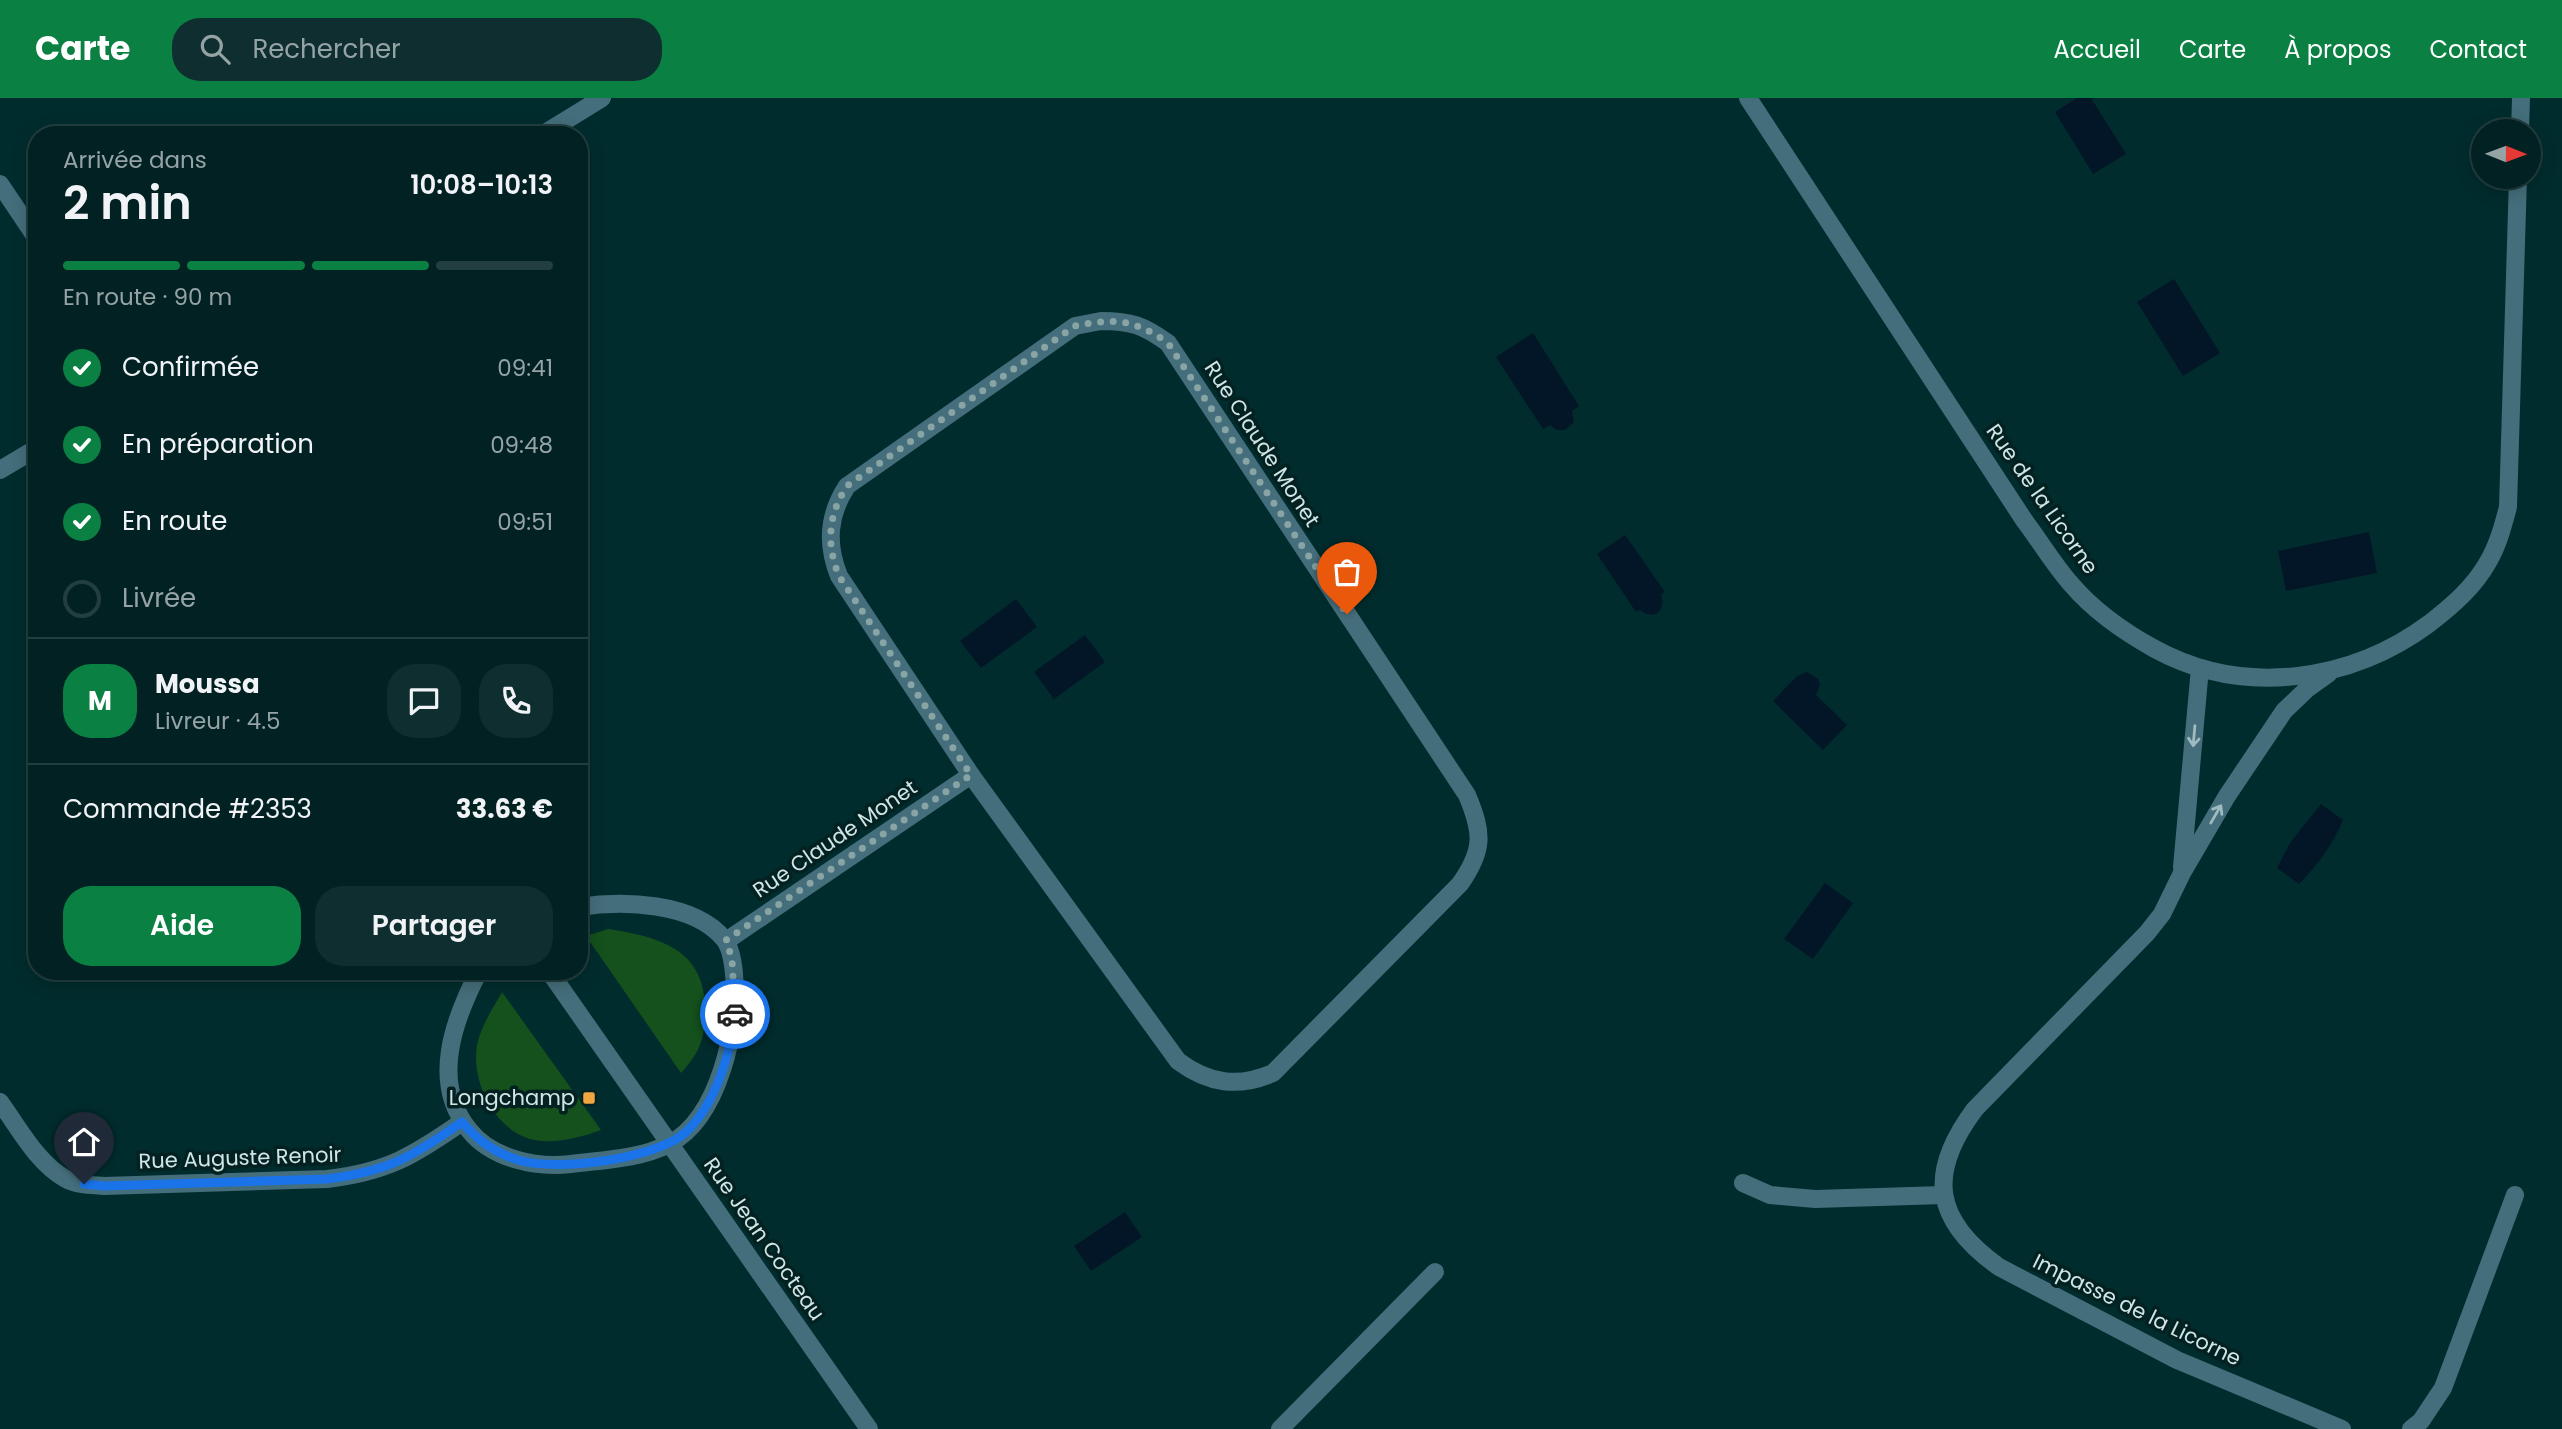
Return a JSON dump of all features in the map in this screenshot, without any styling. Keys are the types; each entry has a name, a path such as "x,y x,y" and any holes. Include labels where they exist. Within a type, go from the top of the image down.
{"street":[{"path":"557,126 602,98"},
{"name":"Rue de la Licorne","path":"1748,98 2024,520 2071,584 2101,614 2157,650 2200,668 2235,675 2269,678 2331,672 2363,662 2393,647 2447,610 2466,592 2488,562 2498,541 2508,507 2518,189"},
{"path":"2520,119 2521,98"},
{"path":"0,184 28,226"},
{"name":"Rue Claude Monet","path":"1101,321 1126,321 1147,328 1168,343 1467,795 1477,820 1480,842 1474,863 1460,884 1273,1073 1242,1083 1225,1084 1193,1073 1178,1061 971,775 839,576 830,546 833,513 847,486 1075,326 1101,321"},
{"path":"0,470 28,453"},
{"path":"2182,873 2200,668"},
{"path":"1743,1183 1770,1195 1815,1199 1943,1195 1949,1151 1960,1129 1975,1109 2147,933 2162,914 2182,873 2227,796 2284,711 2307,689 2331,672"},
{"name":"Rue Claude Monet","path":"726,940 971,775"},
{"path":"475,980 455,1021 449,1050 450,1083 462,1122 477,1139 519,1161 539,1164 565,1164 632,1156 671,1144 688,1130 699,1115 720,1075 727,1053 735,1006 732,959 726,940 699,920 655,906 623,903 588,906"},
{"name":"Rue Jean Cocteau","path":"555,980 870,1429"},
{"name":"Rue Auguste Renoir","path":"0,1102 52,1169 67,1180 104,1186 327,1179 358,1175 402,1161 462,1122"},
{"name":"Impasse de la Licorne","path":"1943,1195 1951,1219 1963,1235 1978,1252 1999,1267 2177,1360 2342,1429"},
{"path":"2412,1429 2421,1421 2443,1388 2515,1195"},
{"path":"1280,1429 1435,1272"}],"green space":[{"path":"608,929 628,932 663,943 690,961 699,975 704,993 705,1015 699,1047 681,1073 588,939 588,935"},
{"path":"502,992 601,1130 564,1140 536,1140 515,1132 494,1112 481,1086 476,1059 481,1031"}],"water":[{"path":"2077,98 2091,98 2126,154 2093,174 2055,112"},
{"path":"2174,279 2220,353 2183,376 2137,302"},
{"path":"1533,333 1579,406 1572,411 1574,422 1565,430 1557,430 1550,425 1543,429 1496,357"},
{"path":"2369,532 2377,573 2286,591 2278,551"},
{"path":"1625,535 1665,592 1661,595 1662,606 1658,613 1650,615 1640,610 1636,612 1597,554"},
{"path":"1016,599 1037,627 981,668 960,641"},
{"path":"1085,635 1105,662 1054,699 1034,672"},
{"path":"1807,672 1818,679 1820,685 1816,695 1847,725 1823,750 1773,701 1797,676"},
{"path":"2321,804 2343,820 2324,854 2299,884 2277,868 2290,843"},
{"path":"1825,883 1853,903 1813,959 1784,939"},
{"path":"1125,1212 1142,1237 1091,1271 1074,1246"}],"way so far":[{"path":"735,1014 735,982 726,940 971,775 839,576 830,546 830,527 838,499 847,486 1075,326 1101,321 1126,321 1147,328 1168,343 1347,614"}],"place":[{"name":"Longchamp","path":"589,1098"}],"route":[{"path":"84,1184 104,1186 327,1179 358,1175 402,1161 462,1122 477,1139 498,1152 519,1161 539,1164 597,1161 656,1150 671,1144 688,1130 699,1115 720,1075 735,1014"}]}
